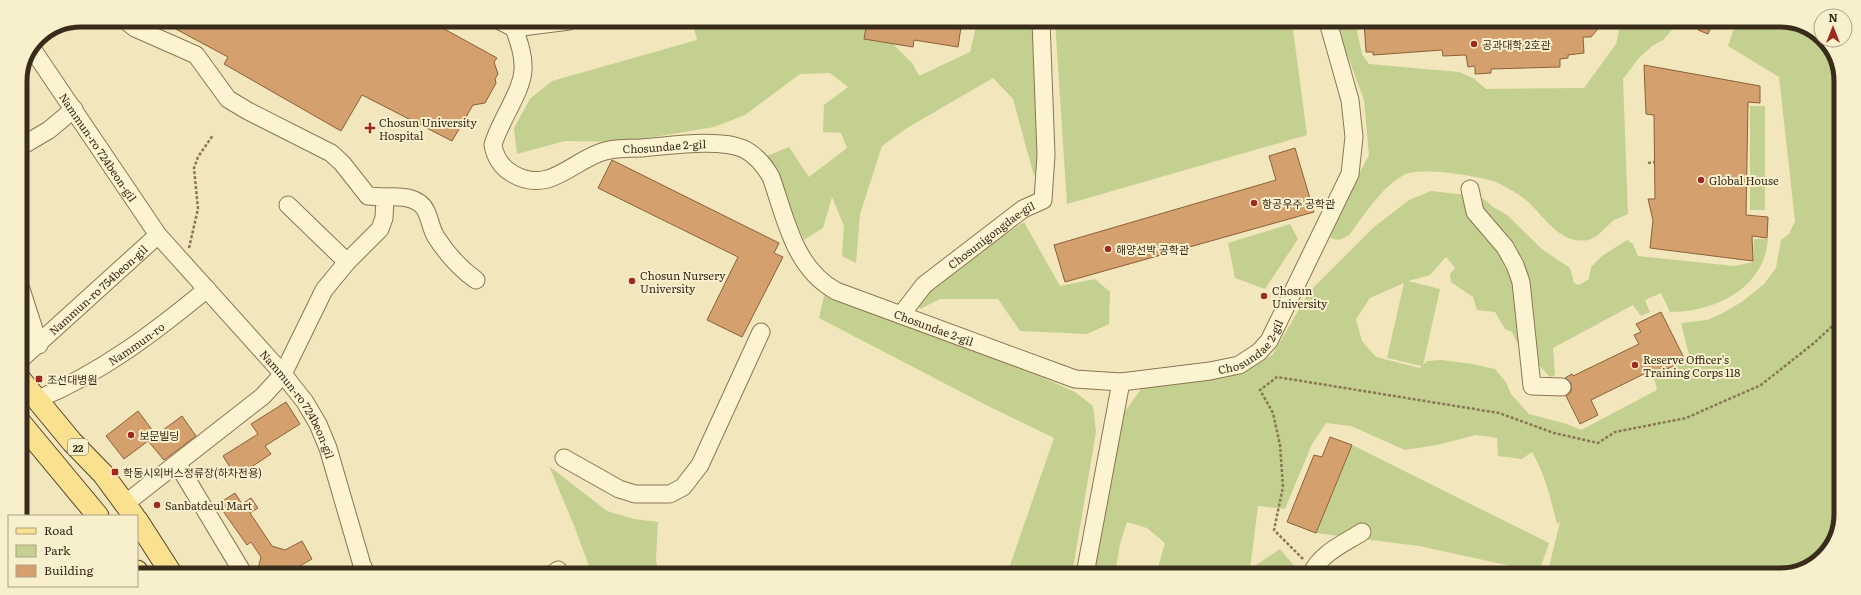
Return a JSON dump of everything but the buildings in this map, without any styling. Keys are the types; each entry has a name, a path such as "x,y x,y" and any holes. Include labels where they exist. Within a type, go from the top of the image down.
{"main road":[{"name":"22","path":"27,386 38,398 72,442 103,474 133,513"},
{"name":"22","path":"27,430 97,515"},
{"name":"22","path":"138,521 168,568"}],"street":[{"path":"134,27 196,55 228,99 248,111 331,153 342,163 368,196 402,196 421,205 427,213 435,236 446,252 458,267 476,280"},
{"name":"Chosundae 2-gil","path":"509,27 521,50 522,76 493,145 499,161 509,172 520,178 541,181 554,178 605,151 710,144 730,145 742,148 759,160 771,177 796,247 803,261 818,279 836,291 1075,379 1121,382 1210,371 1239,365 1259,352 1269,341 1350,174 1354,137 1350,100 1329,27"},
{"name":"Chosunigongdae-gil","path":"901,315 924,285 1023,209 1043,200 1046,155 1041,27"},
{"name":"Nammun-ro 724beon-gil","path":"35,53 158,235 298,392 318,424 328,448 364,568"},
{"path":"27,144 49,130 74,109"},
{"path":"1470,189 1476,212 1505,247 1515,265 1521,282 1532,386 1562,387"},
{"path":"133,513 176,464 263,396 283,374 318,301 333,278 380,229 384,218 385,197"},
{"path":"288,205 347,262"},
{"name":"Nammun-ro 754beon-gil","path":"27,354 158,235"},
{"name":"Nammun-ro","path":"38,398 92,372 159,328 206,289"},
{"name":"Nammun-ro 754beon-gil","path":"27,307 39,344"},
{"path":"564,458 619,489 635,494 670,494 683,487 700,465 761,332"},
{"path":"1086,568 1121,382"},
{"path":"176,464 240,568"},
{"path":"1315,568 1327,554 1362,532"}],"path":[{"path":"181,262 188,252 198,209 194,168 198,157 213,136"},
{"path":"1648,163 1654,162"},
{"path":"1308,568 1274,530 1283,487 1280,445 1273,413 1260,390 1277,378 1499,413 1554,433 1598,443 1615,432 1686,418 1761,385 1814,343 1834,325"}],"green space":[{"path":"694,27 866,27 864,39 893,44 913,64 919,76 970,52 976,27 1036,27 1038,169 1034,176 1013,99 993,78 907,128 882,146 860,214 856,263 842,256 844,226 832,197 823,228 804,240 764,157 789,147 809,177 847,148 841,133 823,132 824,105 848,87 830,73 800,74 745,115 714,127 624,142 565,141 517,154 514,128 530,99 552,81 697,40"},
{"path":"1055,27 1293,27 1307,135 1067,204"},
{"path":"1337,27 1356,27 1362,54 1369,64 1459,72 1473,78 1486,89 1584,88 1616,44 1620,27 1675,27 1663,40 1652,46 1638,59 1623,79 1628,214 1614,220 1599,234 1588,240 1569,238 1561,234 1524,198 1498,183 1490,180 1452,173 1425,171 1406,174 1390,185 1368,209 1350,234 1340,239 1330,237 1329,231 1369,155 1364,100"},
{"path":"1734,27 1787,27 1801,31 1813,38 1813,48 1823,48 1831,64 1834,78 1834,521 1828,538 1821,550 1807,561 1787,568 1549,568 1560,522 1557,524 1544,478 1532,452 1522,459 1498,456 1497,438 1476,435 1437,445 1405,450 1351,426 1326,423 1312,444 1285,509 1258,506 1250,568 1158,568 1165,543 1147,528 1127,522 1120,544 1116,568 1090,568 1123,414 1144,385 1245,372 1273,354 1309,292 1374,227 1409,200 1431,191 1466,195 1498,243 1519,284 1522,353 1512,332 1505,329 1495,312 1477,310 1473,297 1451,282 1450,274 1455,268 1446,257 1430,275 1408,281 1440,289 1423,365 1427,361 1441,360 1473,364 1495,369 1506,382 1511,394 1529,414 1567,424 1581,430 1657,390 1654,378 1690,359 1681,323 1707,320 1723,313 1743,301 1764,284 1776,268 1781,240 1789,234 1795,221 1779,77 1728,46","holes":["1404,283 1387,358 1422,366 1420,368 1376,357 1362,341 1356,319 1370,298"]},
{"path":"1750,106 1765,106 1765,210 1750,210"},
{"path":"1479,199 1484,199 1493,207 1507,215 1543,250 1570,268 1574,283 1579,285 1589,279 1591,267 1602,256 1627,240 1633,244 1638,256 1734,266 1753,262 1754,239 1768,239 1764,256 1757,272 1747,284 1734,294 1720,302 1704,308 1687,311 1670,312 1661,293 1645,300 1650,312 1641,316 1633,305 1553,348 1555,375 1550,377 1538,364 1528,281 1482,212"},
{"path":"1024,222 1060,286 1095,279 1110,292 1109,324 1087,334 1020,331 998,299 940,299 920,309 917,300 939,279"},
{"path":"1290,224 1298,239 1265,289 1235,278 1228,243"},
{"path":"824,296 1046,379 1075,392 1093,406 1096,432 1073,568 1009,568 1054,438 990,407 819,318"},
{"path":"1352,445 1549,543 1540,568 1521,568 1419,546 1316,533"},
{"path":"549,466 607,511 634,519 658,522 656,559 657,568 590,568 575,528"},
{"path":"1280,549 1296,568 1252,568"}],"place":[{"name":"공과대학 2호관","path":"1474,44"},
{"name":"Chosun University Hospital","path":"370,128"},
{"name":"Global House","path":"1701,180"},
{"name":"항공우주 공학관","path":"1254,203"},
{"name":"해양선박 공학관","path":"1108,249"},
{"name":"Chosun Nursery University","path":"632,281"},
{"name":"Chosun University","path":"1264,296"},
{"name":"Reserve Officer's Training Corps 118","path":"1635,365"},
{"name":"조선대병원","path":"39,379"},
{"name":"보문빌딩","path":"131,435"},
{"name":"학동시외버스정류장(하차전용)","path":"115,472"},
{"name":"Sanbatdeul Mart","path":"157,505"}]}
